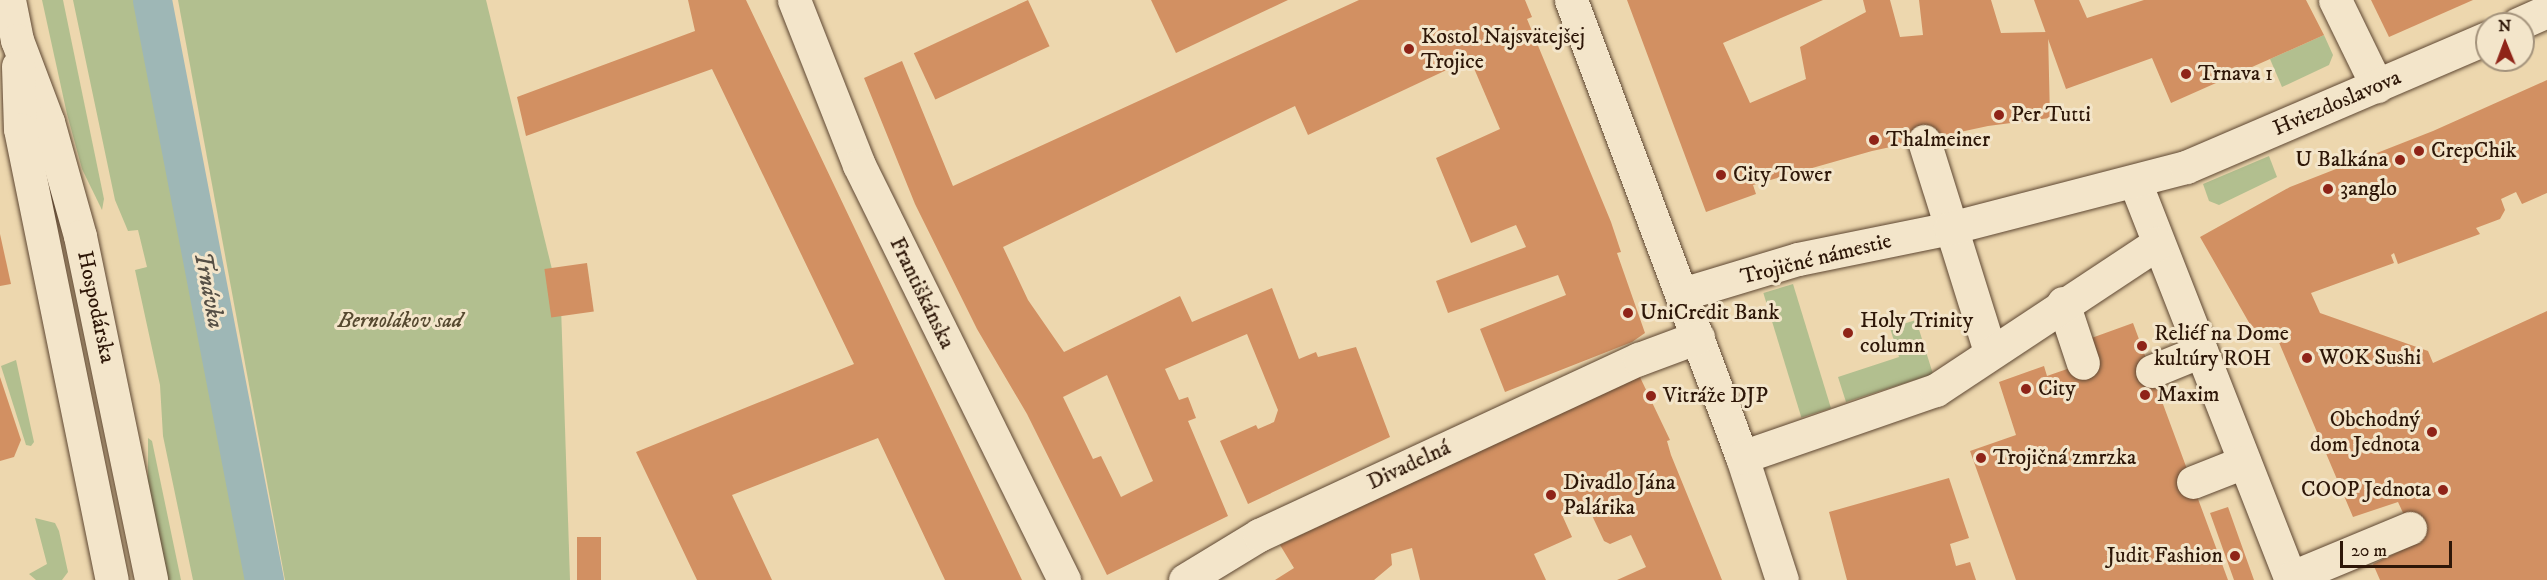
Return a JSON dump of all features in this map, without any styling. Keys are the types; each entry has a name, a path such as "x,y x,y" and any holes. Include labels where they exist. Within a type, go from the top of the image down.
{"street":[{"name":"Hospodárska","path":"9,0 17,40 20,129 112,580"},
{"name":"Františkánska","path":"794,0 859,165 1064,580"},
{"path":"1570,0 1639,176 1742,457 1782,580"},
{"path":"2335,0 2377,86"},
{"name":"Hospodárska","path":"17,40 48,122 80,237 151,580"},
{"name":"Hviezdoslavova","path":"2186,167 2475,43"},
{"path":"1924,141 1990,351"},
{"name":"Trojičné námestie","path":"1682,294 1798,259 1950,228 2186,167"},
{"path":"2135,182 2290,579 2410,528"},
{"path":"1742,457 1936,390 1990,351 2158,243"},
{"path":"2063,303 2084,363"},
{"name":"Divadelná","path":"1185,580 1259,535 1639,359 1698,337"},
{"path":"2152,371 2203,357"},
{"path":"2193,482 2244,462"}],"green space":[{"path":"42,0 63,0 104,199 102,210 82,169 67,114"},
{"path":"73,0 139,0 246,580 193,580 163,436 160,385 135,270 147,267 138,230 128,231 115,200"},
{"name":"Bernolákov sad","path":"178,0 486,0 561,306 570,580 285,580"},
{"path":"2324,35 2333,55 2329,65 2282,87 2270,59"},
{"path":"2269,156 2277,177 2219,205 2209,201 2203,184"},
{"path":"1793,284 1831,408 1801,417 1763,293"},
{"path":"1916,320 1933,374 1846,402 1838,377 1899,357 1890,328"},
{"path":"16,360 34,442 31,446 26,445 1,366"},
{"path":"148,438 152,441 181,580 165,580 148,501"},
{"path":"35,518 55,523 59,531 68,572 62,580 36,580 29,574 47,564"}],"building":[{"path":"688,0 746,0 1022,580 945,580 878,438 732,495 772,580 697,580 636,452 854,364 712,69 526,136 517,97 695,31"},
{"path":"1028,0 1050,46 935,99 914,53"},
{"path":"1151,0 1288,0 1176,53"},
{"path":"1359,0 1525,0 1532,17 1527,19 1611,222 1621,252 1617,253 1645,333 1632,342 1505,392 1480,329 1566,295 1558,275 1448,313 1436,281 1526,247 1516,225 1471,243 1436,158 1500,129 1470,59 1308,135 1295,106 1003,247 1028,300 1064,352 1180,296 1192,322 1272,288 1299,359 1316,352 1318,357 1356,347 1390,437 1248,504 1220,441 1256,425 1258,429 1274,422 1278,410 1247,334 1165,369 1179,400 1188,397 1196,418 1188,421 1228,516 1107,575 1027,414 977,329 915,204 864,78 902,61 953,186","holes":["1107,375 1153,481 1121,497 1101,456 1093,459 1063,397"]},
{"path":"1627,0 1823,0 1723,43 1750,103 1806,79 1800,47 1866,12 1863,0 1890,0 1900,37 1923,35 1919,0 1991,0 2001,33 2048,32 2050,118 1988,126 1872,151 1753,185 1756,194 1706,212"},
{"path":"2034,0 2079,0 2087,18 2144,0 2306,0 2324,35 2171,103 2152,58 2066,89"},
{"path":"2371,0 2473,0 2389,37"},
{"path":"2547,80 2547,193 2522,204 2516,192 2501,199 2505,210 2500,219 2476,228 2480,234 2398,264 2394,253 2391,255 2394,263 2311,293 2320,313 2428,351 2433,363 2547,311 2547,580 2380,580 2373,564 2417,543 2398,502 2353,517 2275,333 2259,340 2200,237 2290,187 2433,131"},
{"path":"0,234 11,284 0,286"},
{"path":"587,263 594,312 551,318 544,269"},
{"path":"2133,323 2228,580 2016,580 1970,451 2016,435 1999,382 2044,366 2047,376 2093,360 2086,340"},
{"path":"1638,373 1670,440 1667,441 1671,455 1722,580 1617,580 1646,567 1631,535 1610,544 1604,541 1588,507 1563,517 1572,537 1534,554 1546,580 1420,580 1412,548 1391,554 1392,565 1374,580 1275,580 1294,568 1280,545"},
{"path":"0,377 21,440 14,457 0,461"},
{"path":"1949,478 1969,538 1950,544 1956,566 1970,562 1976,580 1847,580 1829,512"},
{"path":"2228,507 2254,580 2234,580 2210,513"},
{"path":"577,537 601,537 601,580 577,580"}],"waterway":[{"name":"Trnávka","path":"152,0 264,580"}],"place":[{"name":"Kostol Najsvätejšej Trojice","path":"1409,49"},
{"name":"Trnava 1","path":"2186,74"},
{"name":"Per Tutti","path":"1999,115"},
{"name":"Thalmeiner","path":"1874,140"},
{"name":"CrepChik","path":"2419,151"},
{"name":"U Balkána","path":"2400,160"},
{"name":"City Tower","path":"1721,175"},
{"name":"3anglo","path":"2328,189"},
{"name":"UniCredit Bank","path":"1628,313"},
{"name":"Holy Trinity column","path":"1848,333"},
{"name":"Reliéf na Dome kultúry ROH","path":"2142,346"},
{"name":"WOK Sushi","path":"2307,358"},
{"name":"City","path":"2026,389"},
{"name":"Maxim","path":"2145,395"},
{"name":"Vitráže DJP","path":"1651,396"},
{"name":"Obchodný dom Jednota","path":"2432,432"},
{"name":"Trojičná zmrzka","path":"1981,458"},
{"name":"COOP Jednota","path":"2443,490"},
{"name":"Divadlo Jána Palárika","path":"1551,495"},
{"name":"Judit Fashion","path":"2235,556"}]}
